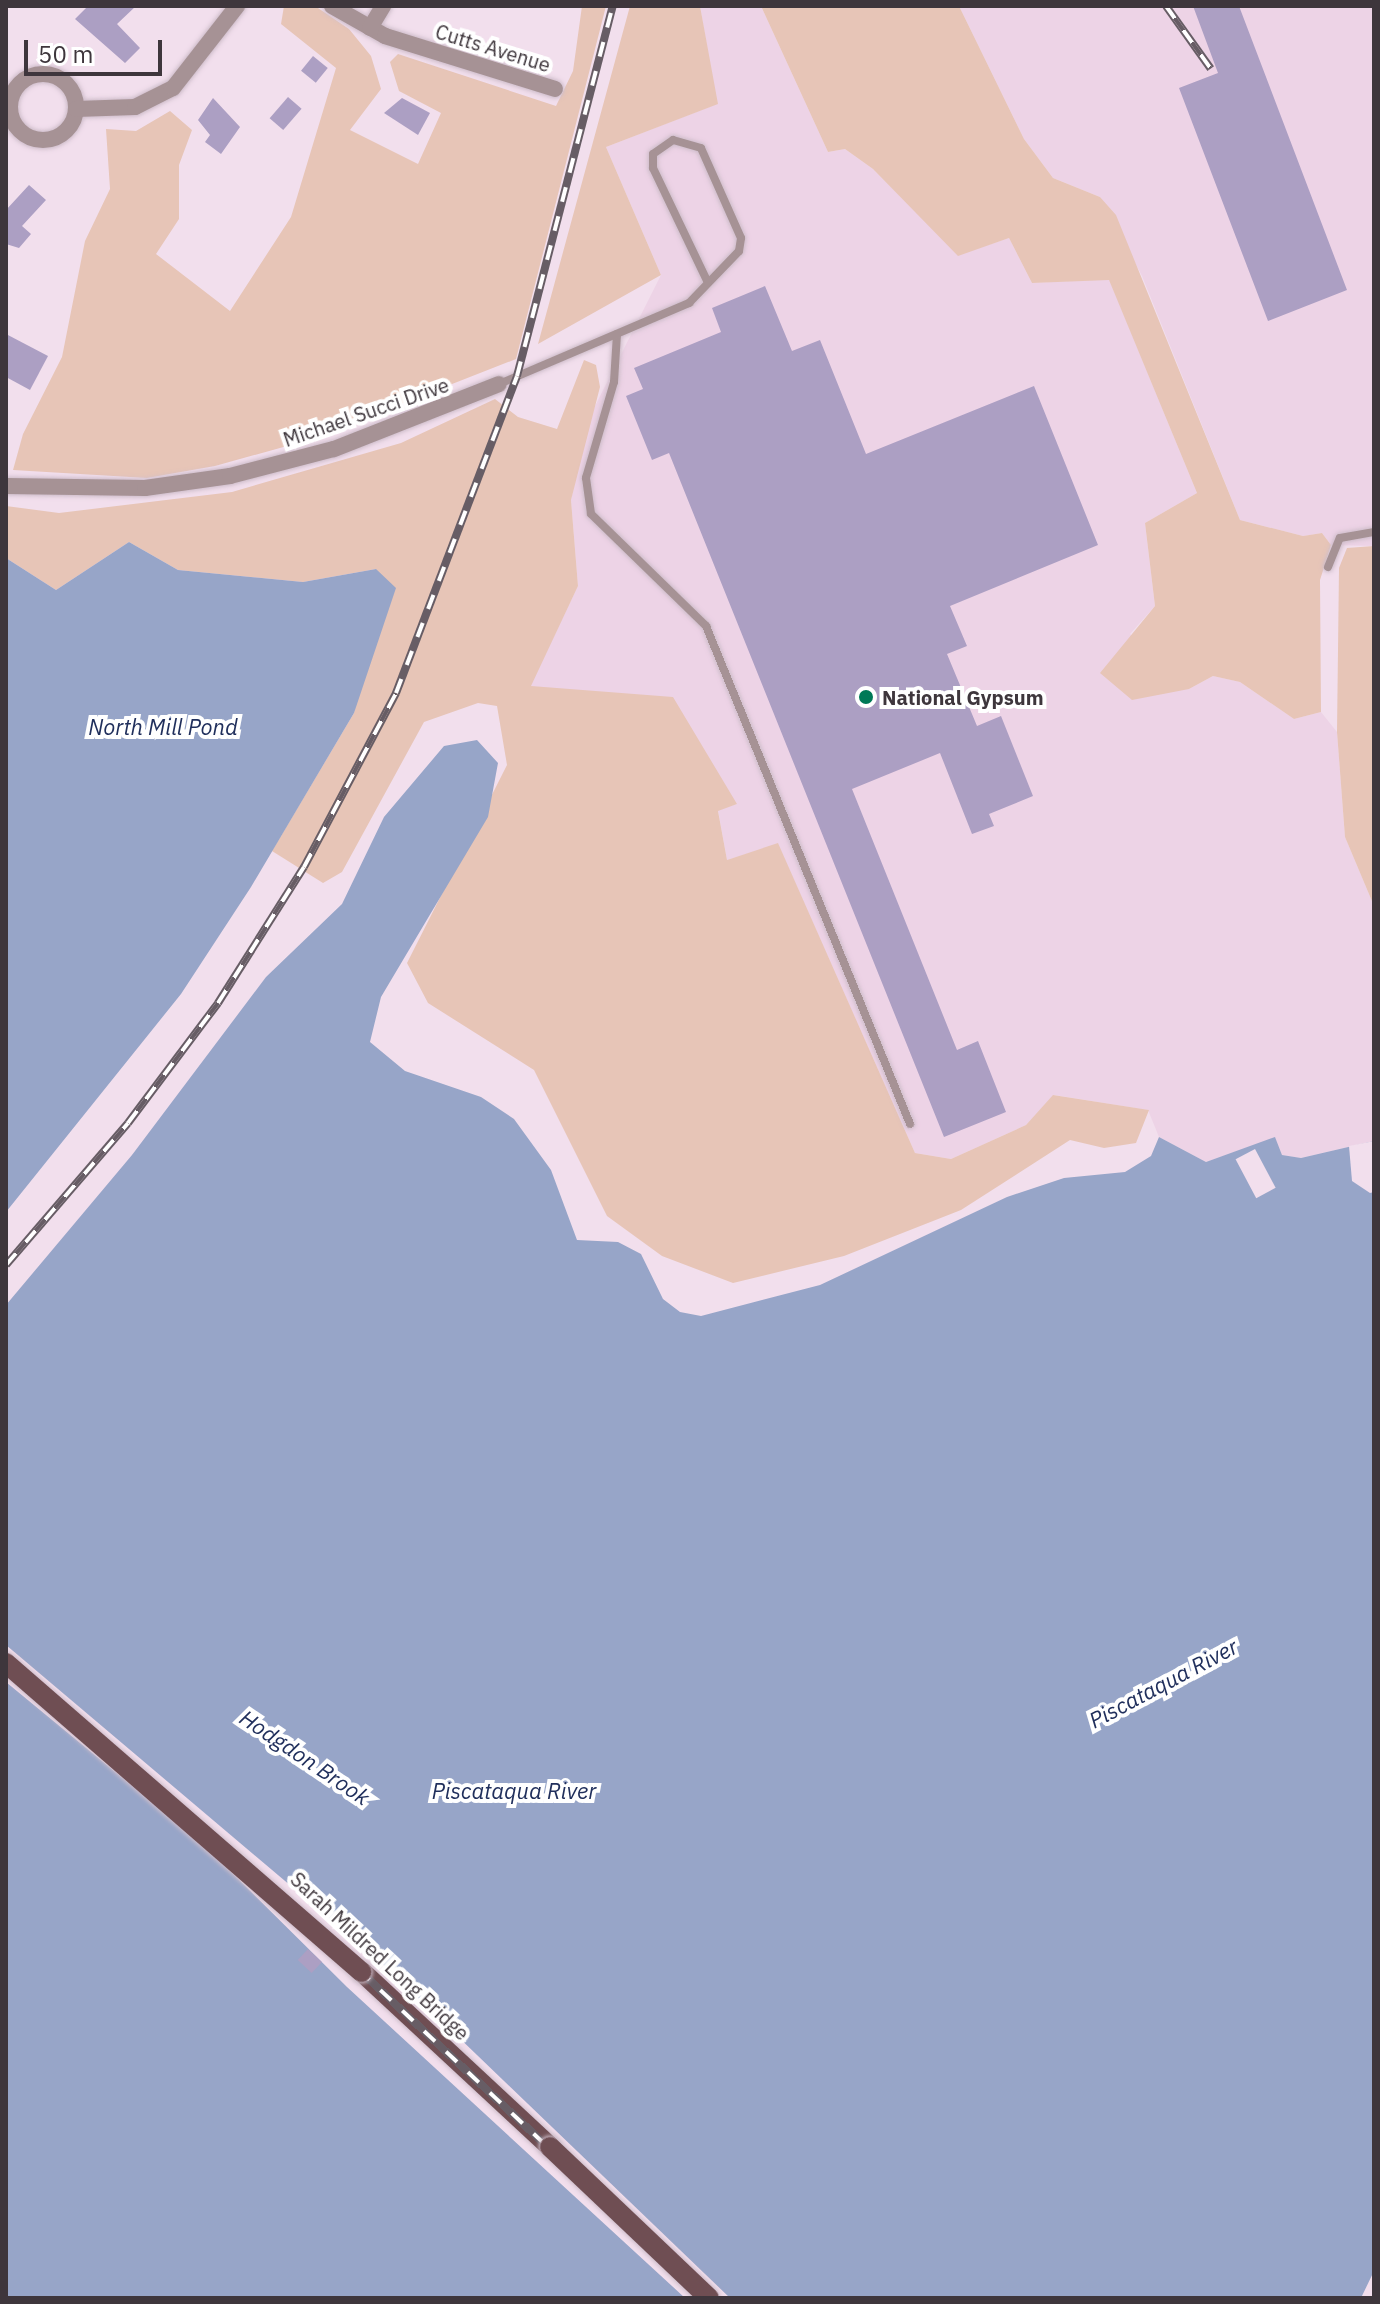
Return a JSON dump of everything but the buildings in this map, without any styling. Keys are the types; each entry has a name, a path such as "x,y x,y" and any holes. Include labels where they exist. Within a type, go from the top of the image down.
{"main road":[{"name":"Sarah Mildred Long Bridge","path":"6,1663 251,1869 709,2298"}],"street":[{"path":"76,109 135,107 173,88 237,6"},
{"name":"Cutts Avenue","path":"332,6 370,28 555,89"},
{"path":"370,28 383,6"},
{"path":"42,74 62,80 76,109 68,129 50,140 19,131 10,111 15,90 42,74"},
{"name":"Michael Succi Drive","path":"6,486 145,488 230,476 334,449 499,384"}],"lane":[{"path":"499,384 689,303 739,251 741,238 701,148 673,140 653,154 653,168 708,283"},
{"path":"617,334 614,382 586,478 591,514 706,626 910,1124"},
{"path":"1328,567 1340,538 1374,532"}],"shaded area":[{"path":"284,6 315,6 349,29 371,56 381,89 350,130 418,164 441,113 399,91 390,62 398,54 556,106 573,71 582,6 606,6 516,359 312,439 215,466 147,478 13,470 23,434 62,357 85,241 110,189 106,129 136,131 170,111 192,130 179,165 179,219 156,254 230,311 291,217 336,68 281,24"},
{"path":"630,6 700,6 718,104 606,147 661,275 538,344"},
{"name":"National Gypsum","path":"700,6 761,6 828,152 845,149 873,169 958,255 1009,238 1032,283 1109,279 1197,493 1145,523 1155,606 1130,634 1189,689 1213,676 1240,682 1294,719 1321,712 1337,732 1345,837 1374,906 1374,1141 1301,1158 1282,1155 1275,1138 1206,1162 1159,1137 1148,1110 1054,1095 1026,1125 951,1159 915,1153 778,844 727,860 718,810 737,804 530,686 578,586 571,500 587,422 661,275 606,147 717,104"},
{"path":"761,6 959,6 1024,139 1053,178 1100,197 1116,215 1240,520 1303,536 1322,533 1331,545 1320,580 1321,712 1294,719 1240,682 1213,676 1189,689 1132,700 1100,673 1155,606 1145,523 1197,493 1109,280 1032,283 1009,238 958,256 873,169 845,149 828,152"},
{"path":"959,6 1374,6 1374,546 1331,545 1322,533 1303,536 1240,520 1142,276 1100,197 1053,178 1024,139"},
{"path":"584,360 596,365 600,387 571,500 578,586 531,686 673,697 737,804 718,811 727,860 778,843 915,1153 951,1159 1026,1125 1053,1095 1149,1110 1136,1143 1104,1148 1070,1140 961,1210 844,1256 733,1283 662,1256 607,1216 534,1070 428,1003 407,963 507,765 497,706 478,703 424,722 342,872 323,883 272,851 354,713 376,569 303,582 178,570 129,542 56,590 6,558 6,506 59,513 232,492 401,443 495,399 518,417 557,429"},
{"path":"1374,546 1374,906 1345,837 1337,732 1339,568 1347,548"}],"water":[{"name":"North Mill Pond","path":"129,542 178,570 303,582 376,569 396,588 354,713 251,887 181,994 6,1212 6,558 56,590"},
{"name":"Piscataqua River","path":"477,740 498,763 488,817 381,997 370,1042 405,1071 481,1097 514,1119 551,1170 577,1240 618,1242 641,1254 663,1299 680,1312 701,1316 820,1285 1007,1197 1064,1178 1125,1172 1151,1156 1159,1137 1206,1162 1275,1137 1282,1155 1301,1158 1374,1141 1374,2271 1361,2298 6,2298 6,1305 132,1155 266,977 342,904 384,817 444,746"}],"pier":[{"path":"1374,1141 1374,1192 1370,1193 1352,1181 1349,1146"},
{"path":"1255,1149 1276,1188 1256,1198 1236,1159"},
{"path":"6,1645 375,1957 730,2298 685,2298 347,1987 204,1845 6,1682"}],"railway":[{"path":"6,1265 128,1123 218,1003 304,867 396,693 517,376 613,6"},
{"path":"1166,6 1211,69"},
{"path":"6,1664 249,1867 709,2298"}],"place":[{"name":"National Gypsum","path":"866,697"}],"water label":[{"name":"Hodgdon Brook","path":"305,1757"}]}
